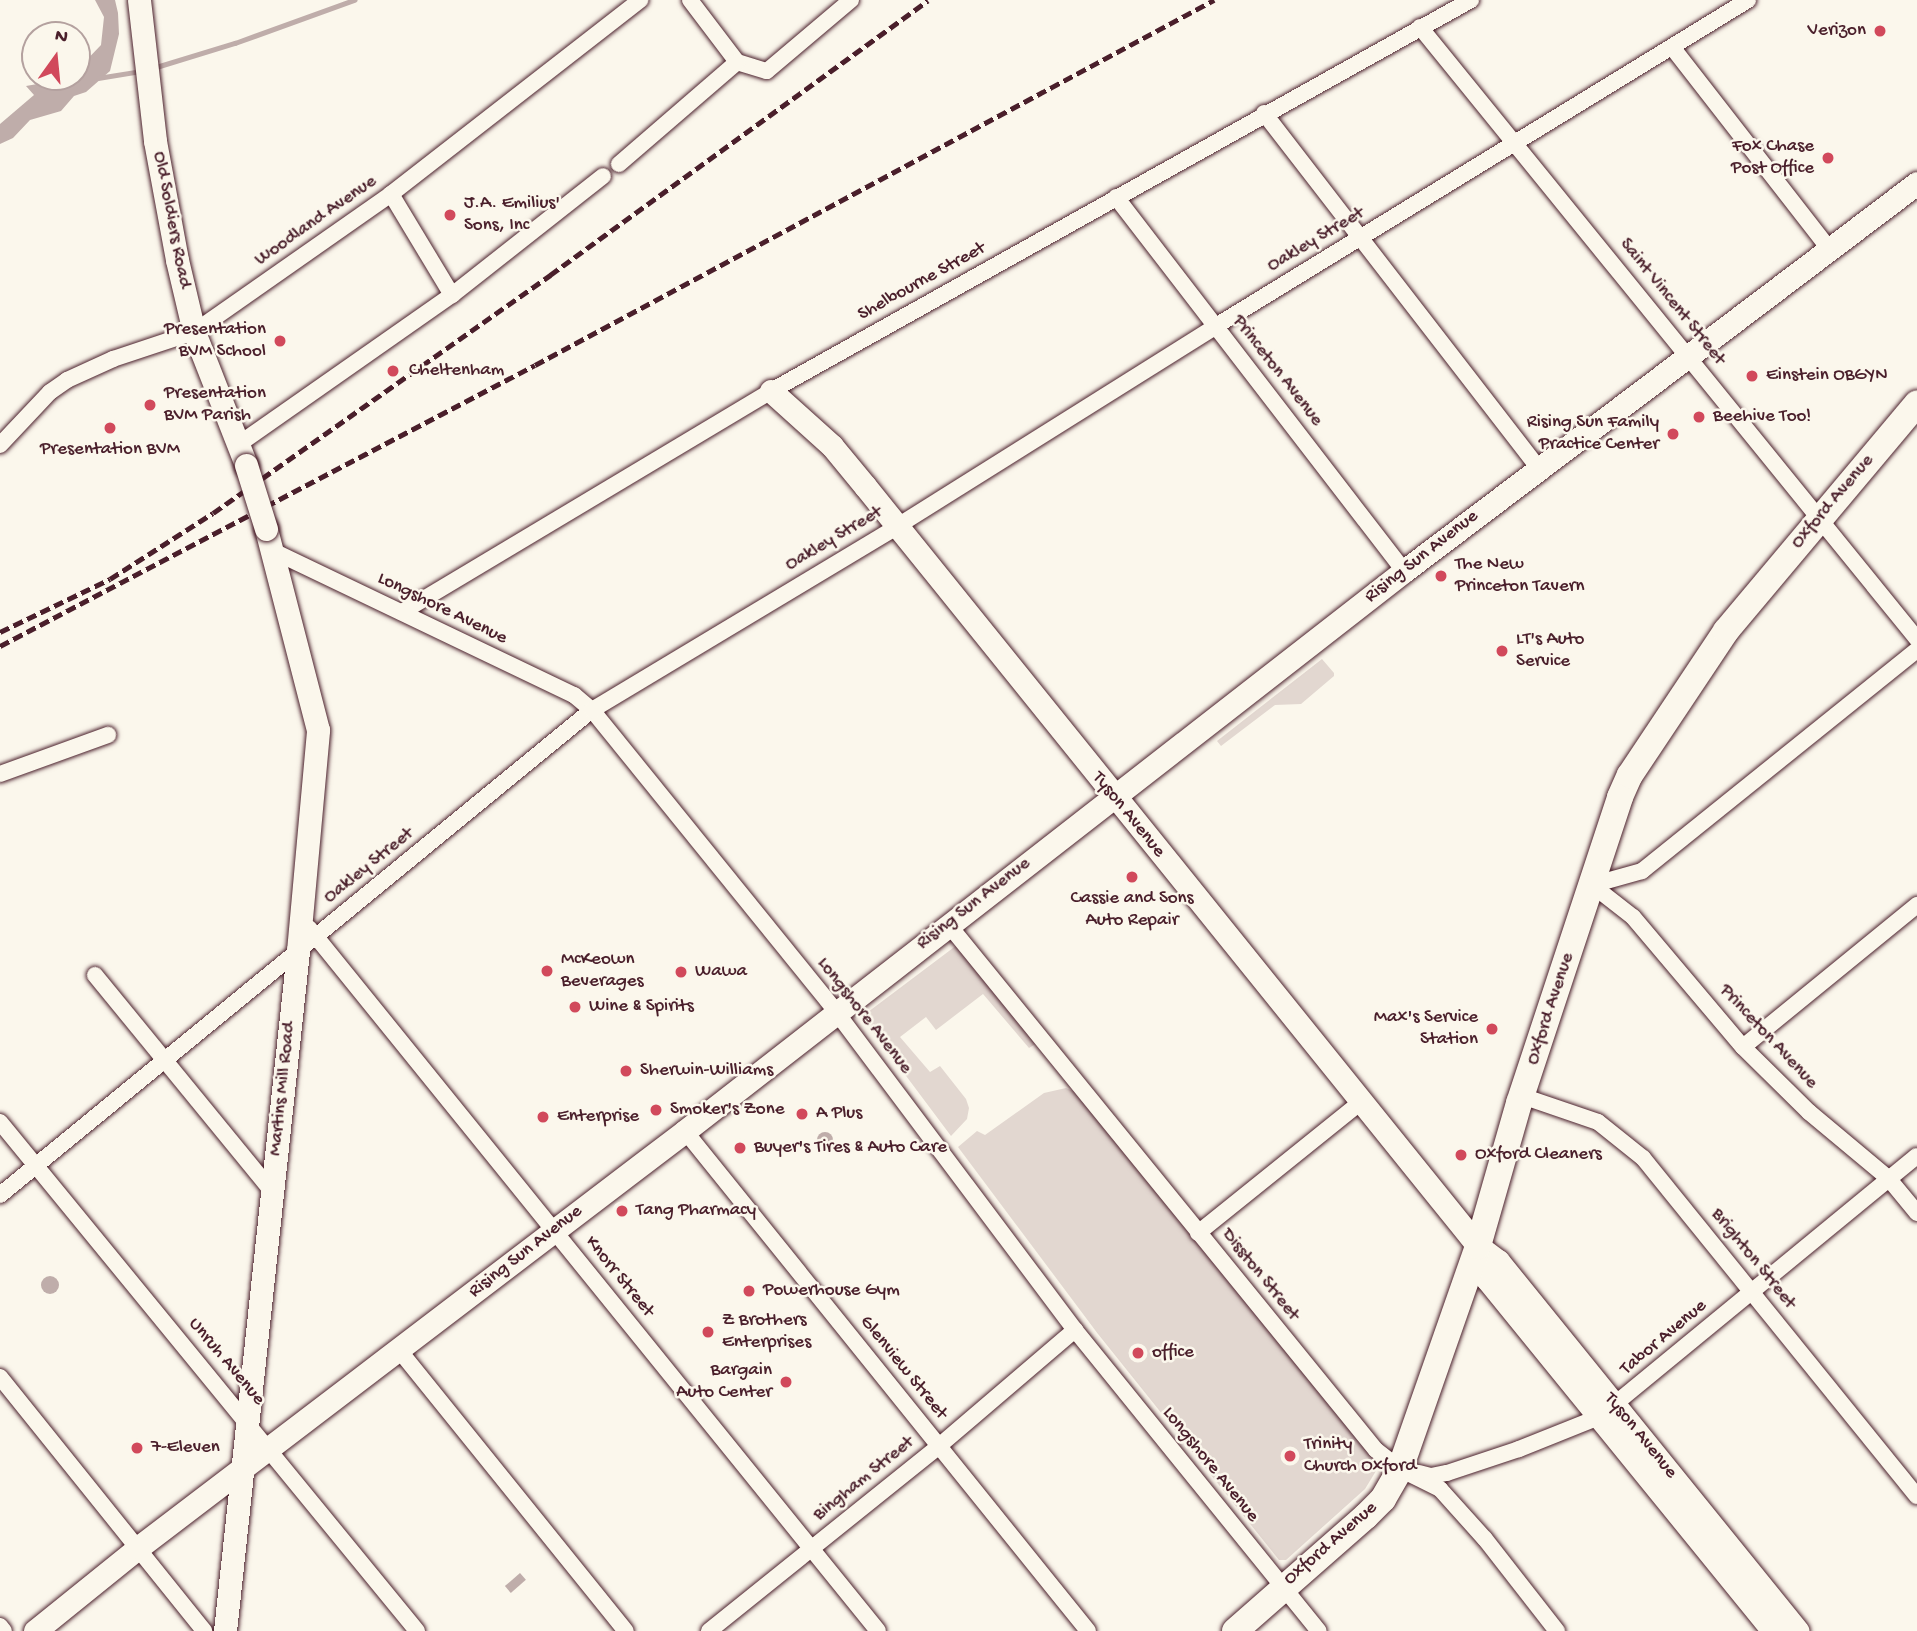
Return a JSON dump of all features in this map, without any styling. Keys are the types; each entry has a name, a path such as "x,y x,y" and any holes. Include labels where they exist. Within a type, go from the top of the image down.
{"main road":[{"name":"Oxford Avenue","path":"1235,1631 1383,1499 1400,1469 1478,1246 1522,1096 1620,797 1634,767 1726,631 1917,403"}],"street":[{"name":"Old Soldiers Road","path":"139,0 149,89 177,260 194,332 242,455 273,551"},
{"name":"Woodland Avenue","path":"0,444 50,392 67,380 113,359 194,332 391,194 640,0"},
{"path":"690,0 737,62 767,71 851,0"},
{"name":"Shelbourne Street","path":"402,612 771,391 1264,113 1471,0"},
{"name":"Oakley Street","path":"0,1195 592,710 896,527 1515,141 1748,0"},
{"name":"Saint Vincent Street","path":"1420,27 1917,639"},
{"path":"1672,47 1829,249"},
{"path":"619,164 737,62"},
{"path":"1264,113 1538,468"},
{"path":"242,455 603,176"},
{"name":"Rising Sun Avenue","path":"35,1631 139,1547 685,1132 948,924 1404,571 1687,354 1917,183"},
{"path":"391,194 452,295"},
{"name":"Princeton Avenue","path":"1116,197 1404,571"},
{"name":"Tyson Avenue","path":"771,391 832,446 1362,1102 1478,1246 1487,1279 1607,1411 1729,1561 1798,1631"},
{"name":"Longshore Avenue","path":"273,551 574,695 592,710 837,1013 1075,1330 1281,1588 1319,1631"},
{"name":"Martins Mill Road","path":"225,1631 271,1190 306,944 301,918 318,730 273,551"},
{"path":"1592,885 1642,871 1917,650"},
{"path":"0,775 108,735"},
{"name":"Princeton Avenue","path":"1592,885 1633,917 1742,1047 1810,1112 1889,1179 1917,1213"},
{"path":"1742,1047 1917,905"},
{"name":"Disston Street","path":"948,924 1376,1450 1400,1469 1440,1489 1485,1539 1557,1631"},
{"name":"Knorr Street","path":"306,944 554,1230 878,1631"},
{"path":"95,975 271,1190"},
{"name":"Brighton Street","path":"1522,1096 1611,1129 1643,1158 1917,1496"},
{"path":"1198,1233 1362,1102"},
{"name":"Unruh Avenue","path":"0,1122 271,1449 417,1631"},
{"name":"Glenview Street","path":"685,1132 1088,1631"},
{"name":"Tabor Avenue","path":"1400,1469 1431,1476 1447,1473 1519,1449 1607,1411 1917,1156"},
{"name":"Bingham Street","path":"709,1631 939,1446 1075,1330"},
{"path":"399,1350 626,1631"},
{"path":"0,1377 204,1631"},
{"name":"Tyson Avenue","path":"1729,1561 1773,1631"},
{"path":"0,1626 4,1631"}],"shaded area":[{"path":"95,0 115,0 119,34 110,71 91,88 91,55 101,45 104,17"},
{"path":"30,91 87,91 74,96 61,111 30,120 13,138 0,144 0,124 34,95"},
{"path":"1322,659 1334,676 1301,704 1275,705 1221,746 1217,741"},
{"path":"957,945 1037,1043 1029,1048 983,994 936,1030 926,1017 900,1037 930,1072 940,1066 966,1099 969,1108 967,1119 951,1136 865,1021 864,1015"},
{"path":"1066,1088 1075,1092 1379,1466 1365,1489 1286,1560 1279,1560 1098,1334 958,1147 977,1131 985,1135 1044,1093"},
{"path":"825,1132 833,1140 825,1148 817,1140"},
{"path":"50,1276 56,1279 59,1285 56,1291 50,1294 44,1291 41,1285 44,1279"},
{"path":"520,1573 526,1580 511,1593 505,1586"}],"waterway":[{"path":"153,68 235,43 354,0"},
{"path":"98,78 141,71"}],"railway":[{"path":"0,632 110,579 213,513 550,275 928,0"},
{"path":"0,646 535,365 1214,0"}],"place":[{"name":"Verizon","path":"1880,31"},
{"name":"Fox Chase Post Office","path":"1828,158"},
{"name":"J.A. Emilius' Sons, Inc","path":"450,215"},
{"name":"Presentation BVM School","path":"280,341"},
{"name":"Cheltenham","path":"393,371"},
{"name":"Einstein OBGYN","path":"1752,376"},
{"name":"Presentation BVM Parish","path":"150,405"},
{"name":"Beehive Too!","path":"1699,417"},
{"name":"Presentation BVM","path":"110,428"},
{"name":"Rising Sun Family Practice Center","path":"1673,434"},
{"name":"The New Princeton Tavern","path":"1441,576"},
{"name":"LT's Auto Service","path":"1502,651"},
{"name":"Cassie and Sons Auto Repair","path":"1132,877"},
{"name":"McKeown Beverages","path":"547,971"},
{"name":"Wawa","path":"681,972"},
{"name":"Wine & Spirits","path":"575,1007"},
{"name":"Max's Service Station","path":"1492,1029"},
{"name":"Sherwin-Williams","path":"626,1071"},
{"name":"Smoker's Zone","path":"656,1110"},
{"name":"A Plus","path":"802,1114"},
{"name":"Enterprise","path":"543,1117"},
{"name":"Buyer's Tires & Auto Care","path":"740,1148"},
{"name":"Oxford Cleaners","path":"1461,1155"},
{"name":"Tang Pharmacy","path":"622,1211"},
{"name":"Powerhouse Gym","path":"749,1291"},
{"name":"Z Brothers Enterprises","path":"708,1332"},
{"name":"office","path":"1138,1353"},
{"name":"Bargain Auto Center","path":"786,1382"},
{"name":"7-Eleven","path":"137,1448"},
{"name":"Trinity Church Oxford","path":"1290,1456"}]}
